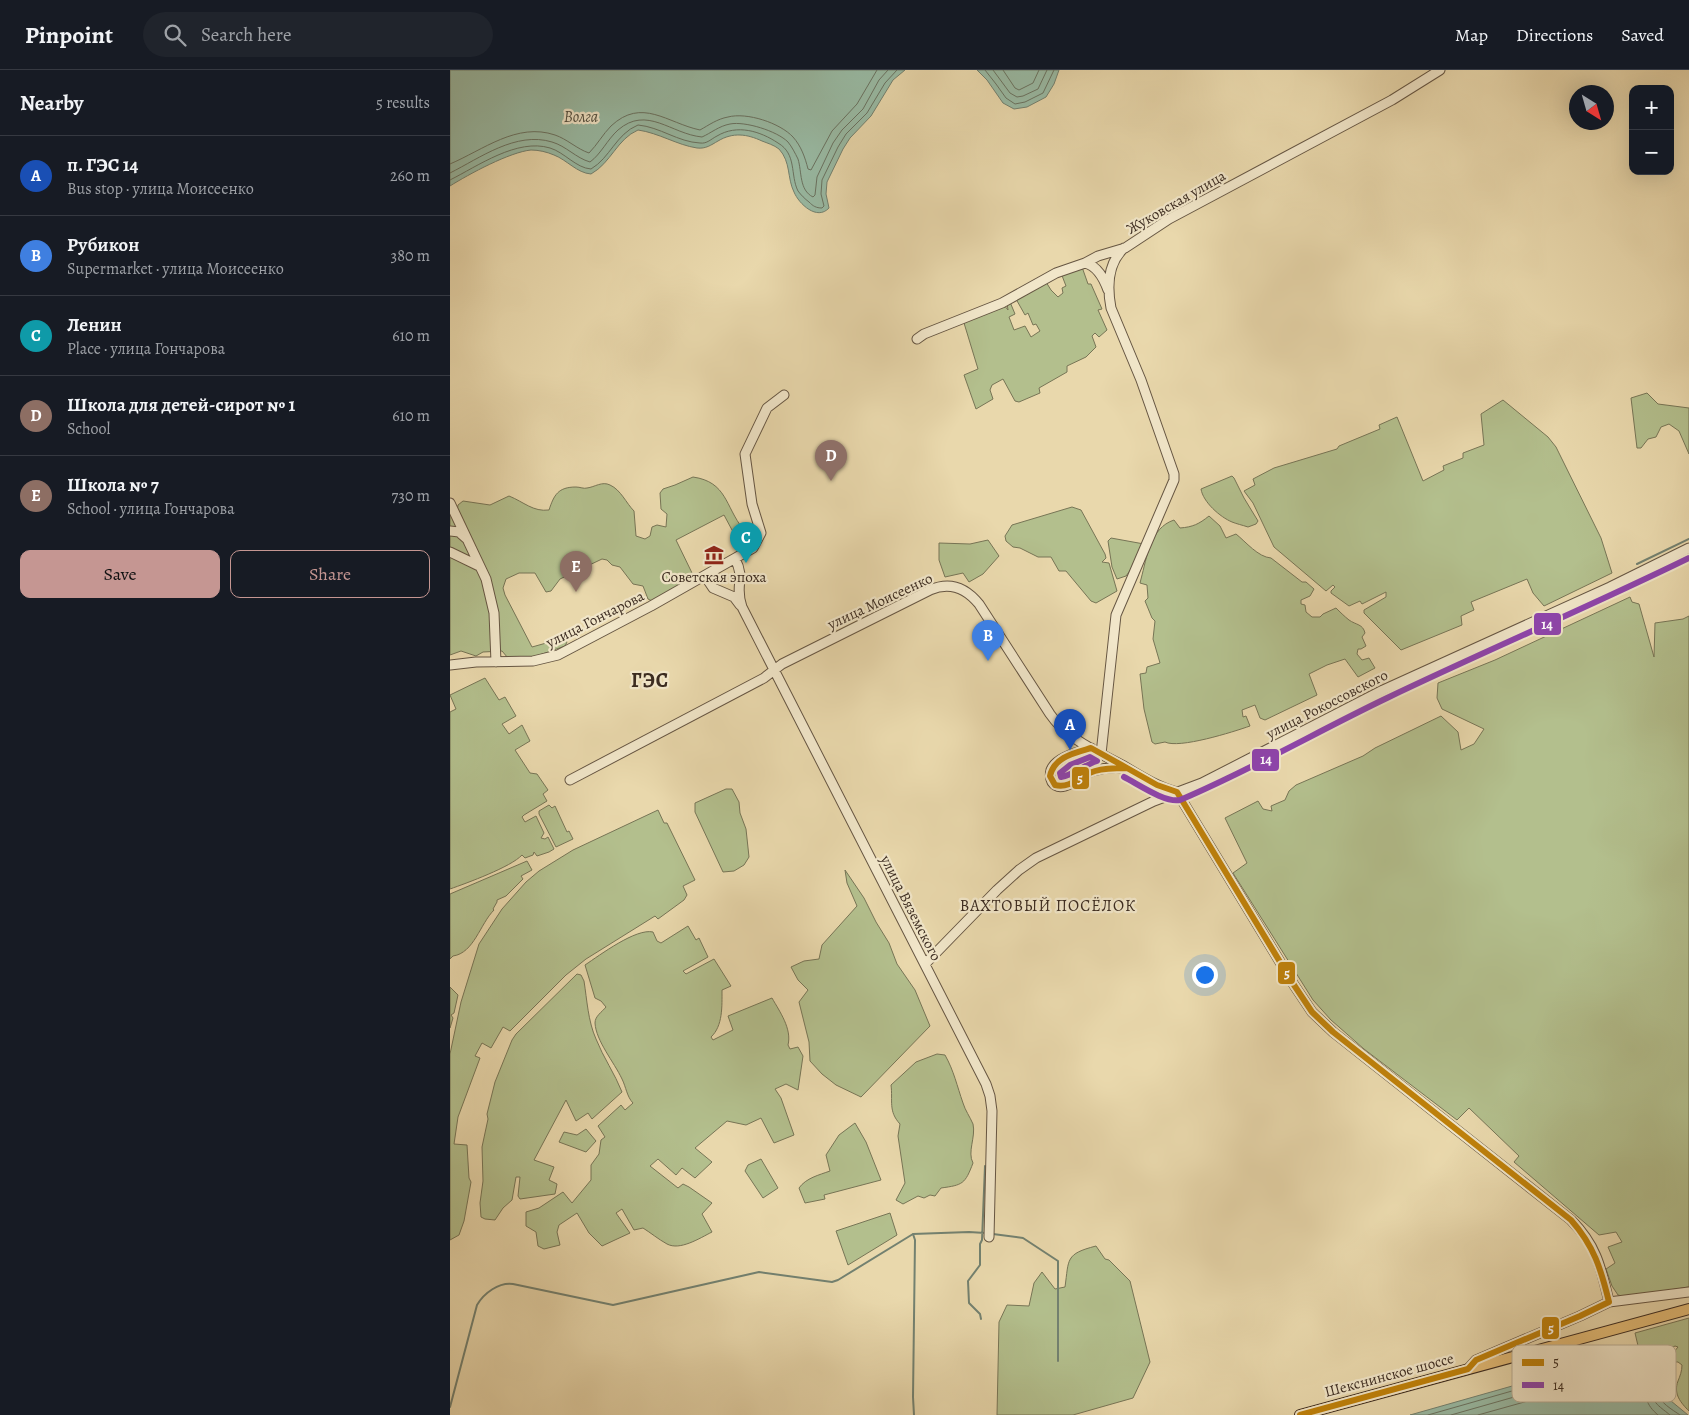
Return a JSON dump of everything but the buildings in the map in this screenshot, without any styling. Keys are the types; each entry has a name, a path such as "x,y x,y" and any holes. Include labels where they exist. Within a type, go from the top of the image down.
{"main road":[{"name":"Шекснинское шоссе","path":"1555,1345 1689,1308"},
{"name":"Шекснинское шоссе","path":"1300,1415 1512,1357"}],"street":[{"name":"Жуковская улица","path":"917,339 924,334 1002,303 1056,273 1085,263 1098,256 1125,248 1169,219 1384,104 1440,70"},
{"path":"1108,293 1112,267 1125,248"},
{"path":"1085,263 1096,268 1102,278 1115,319 1148,396 1174,480 1116,615 1101,754"},
{"name":"улица Гончарова","path":"450,665 476,662 533,661 558,655 643,611 753,548 761,533 752,504 745,454 767,408 784,395"},
{"path":"450,503 486,579 494,614 496,662"},
{"path":"450,531 459,532 468,540"},
{"name":"улица Рокоссовского","path":"925,964 992,894 1030,862 1111,821 1217,775 1383,690 1594,594 1689,548"},
{"path":"450,552 480,567"},
{"path":"735,559 740,571 738,594 742,607"},
{"path":"705,576 713,588 734,597 742,607"},
{"path":"723,592 733,590 740,583"},
{"name":"улица Моисеенко","path":"570,780 764,678 782,664 816,646 930,590 942,586 958,587 971,595 980,604 1054,720 1067,733 1157,785 1177,792"},
{"name":"улица Вяземского","path":"742,607 980,1068 989,1090 992,1119 989,1237"},
{"path":"1091,748 1066,758 1053,766 1050,776 1053,782 1058,786 1065,786 1094,771 1106,768 1126,768"},
{"path":"1177,792 1312,1012 1362,1056 1571,1220 1594,1250 1602,1272 1609,1302"},
{"path":"1468,1369 1476,1360 1609,1302 1689,1292"}],"shaded area":[{"path":"1082,267 1088,284 1091,284 1102,309 1098,310 1107,330 1099,337 1095,333 1092,336 1096,347 1086,357 1067,366 1067,372 1039,388 1040,393 1019,402 1015,401 1003,379 992,385 990,390 993,399 976,409 964,375 978,369 964,323 1004,305 1008,310 1007,303 1010,302 1015,314 1009,317 1014,330 1025,326 1031,337 1040,331 1036,324 1033,325 1028,313 1025,315 1016,299 1046,282 1058,297 1063,293 1062,288 1066,286 1061,273"},
{"path":"1647,393 1658,404 1689,408 1689,454 1679,431 1669,424 1661,427 1656,437 1648,439 1641,448 1637,448 1631,398"},
{"path":"1503,400 1548,437 1556,447 1601,538 1612,573 1544,606 1533,593 1527,579 1471,602 1474,610 1461,616 1462,625 1401,650 1364,613 1364,610 1386,597 1386,592 1362,604 1360,601 1349,606 1331,593 1335,587 1333,585 1326,591 1274,547 1253,503 1244,491 1255,485 1253,479 1274,468 1337,449 1339,446 1380,429 1379,425 1397,417 1423,481 1444,470 1443,466 1463,458 1463,453 1484,445 1481,414"},
{"path":"1232,476 1258,521 1256,524 1248,527 1227,520 1217,513 1202,494 1201,489"},
{"path":"693,477 713,484 719,490 743,529 753,527 755,533 752,538 743,545 740,545 724,515 676,540 693,575 690,581 654,602 648,599 643,586 633,584 620,567 612,565 607,560 602,559 560,579 551,591 546,592 535,573 519,573 506,579 503,588 532,647 565,639 567,642 565,646 531,658 508,658 502,651 483,652 476,656 461,651 450,655 450,509 457,512 458,505 463,501 490,505 509,496 538,510 549,510 555,496 565,488 586,488 607,484 617,490 634,511 636,536 645,539 650,536 652,527 657,525 666,527 667,514 661,509 660,493 663,489"},
{"path":"1072,507 1081,510 1105,554 1106,558 1102,562 1109,563 1117,591 1096,603 1091,601 1066,571 1059,571 1051,557 1038,557 1020,548 1013,547 1006,541 1005,536 1012,525"},
{"path":"1209,516 1220,526 1226,538 1236,534 1261,555 1271,558 1314,589 1310,596 1301,600 1301,604 1305,605 1306,612 1312,617 1320,617 1336,608 1349,620 1361,626 1365,633 1362,637 1366,646 1358,649 1357,654 1362,660 1369,658 1375,668 1358,677 1345,659 1327,665 1309,674 1317,695 1265,720 1260,718 1255,705 1242,710 1243,717 1246,716 1250,726 1194,742 1155,744 1152,742 1144,709 1140,674 1146,673 1147,667 1160,663 1153,639 1155,621 1145,601 1148,598 1147,585 1140,583 1151,544 1155,536 1166,524 1174,520 1180,528 1185,528 1196,525"},
{"path":"1111,538 1144,544 1138,560 1126,576 1117,579 1112,567 1108,541"},
{"path":"988,540 999,556 983,574 969,582 963,573 945,577 939,560 939,543 970,544"},
{"path":"1630,597 1632,602 1639,604 1654,657 1655,623 1683,619 1689,616 1689,1287 1626,1297 1618,1295 1612,1286 1606,1269 1615,1263 1608,1247 1622,1242 1616,1232 1599,1235 1514,1162 1519,1156 1469,1108 1457,1120 1364,1049 1331,1020 1313,1000 1233,873 1247,863 1225,818 1258,801 1263,809 1272,811 1271,806 1285,800 1289,791 1296,785 1363,756 1375,748 1441,716 1458,732 1461,750 1474,744 1484,729 1442,709 1437,698 1438,683 1495,660"},
{"path":"485,678 499,700 505,697 516,716 502,724 509,734 522,725 530,741 515,750 530,773 537,774 548,790 543,794 547,801 522,817 525,822 536,816 544,833 541,838 545,839 548,837 554,849 537,856 534,852 533,855 525,858 522,855 509,865 450,889 450,712 456,709 450,695"},
{"path":"726,789 732,789 739,802 740,813 746,829 749,857 744,865 734,871 723,872 695,812 695,803"},
{"path":"549,805 552,808 555,806 567,832 569,831 573,839 556,847 539,814 539,811"},
{"path":"658,810 664,823 667,823 695,880 683,886 687,895 684,900 658,919 655,916 586,959 566,975 510,1031 503,1027 491,1048 482,1043 475,1056 480,1058 458,1117 454,1144 467,1145 469,1178 471,1182 464,1221 459,1235 450,1240 450,1054 461,1002 479,944 502,909 526,882 539,871 573,850"},
{"path":"527,861 532,870 521,876 523,879 506,896 497,900 494,910 472,944 466,950 450,959 450,894"},
{"path":"845,870 864,898 889,943 897,964 915,990 930,1026 861,1097 836,1085 810,1061 809,1042 799,1002 808,990 798,980 791,967 804,961 819,959 822,945 857,906 847,883"},
{"path":"688,926 696,940 699,938 708,957 683,971 686,974 714,959 731,986 722,990 720,1022 711,1037 713,1040 733,1030 728,1016 772,998 787,1027 790,1049 798,1047 803,1056 798,1090 786,1084 775,1089 781,1098 794,1135 774,1143 761,1118 746,1125 727,1121 695,1148 712,1162 695,1178 682,1168 676,1175 658,1159 650,1166 678,1188 683,1184 712,1203 702,1214 712,1232 696,1240 678,1246 667,1244 643,1228 634,1230 622,1209 616,1213 630,1233 602,1246 589,1233 577,1213 559,1225 557,1232 560,1245 544,1249 538,1246 536,1232 526,1226 526,1212 539,1208 563,1192 572,1203 591,1180 591,1165 599,1154 601,1140 605,1137 598,1126 621,1105 625,1110 633,1103 629,1098 619,1072 596,1030 595,1021 597,1016 606,1007 595,998 585,965 618,943 637,934 653,932 657,941 661,943"},
{"path":"577,974 581,975 584,981 593,1032 622,1092 592,1119 588,1113 576,1121 566,1100 534,1160 554,1167 549,1180 557,1184 555,1194 520,1199 518,1196 520,1177 516,1177 512,1200 503,1208 495,1220 485,1219 481,1217 480,1203 483,1181 482,1147 488,1119 487,1114 495,1082 516,1034"},
{"path":"450,987 458,995 454,1013 451,1015 453,1018 450,1028"},
{"path":"937,1054 945,1055 964,1106 973,1124 971,1159 973,1163 968,1175 959,1184 941,1188 935,1196 930,1195 924,1198 918,1196 903,1204 896,1200 905,1183 898,1136 900,1124 892,1110 891,1085 916,1062"},
{"path":"855,1123 866,1142 881,1180 824,1195 825,1199 805,1203 799,1188 809,1179 830,1171 826,1155 839,1135"},
{"path":"586,1129 596,1141 586,1152 559,1142 564,1132 577,1135"},
{"path":"761,1159 778,1188 763,1198 745,1171 748,1165"},
{"path":"890,1213 897,1235 848,1265 836,1231"},
{"path":"1096,1246 1105,1259 1109,1260 1130,1281 1150,1362 1133,1398 1073,1415 997,1415 999,1322 1007,1305 1029,1306 1034,1283 1042,1272 1055,1289 1065,1287 1070,1259 1079,1252"},
{"path":"1689,1318 1689,1411 1681,1401 1676,1390 1682,1365 1676,1362 1676,1349 1678,1347 1676,1345 1638,1345 1635,1333"}],"water":[{"name":"Волга","path":"450,70 905,70 893,80 871,116 850,138 843,149 827,182 826,194 829,208 819,213 804,206 796,197 785,159 779,149 773,145 740,135 729,136 703,148 697,148 638,130 625,139 604,164 591,174 581,171 559,157 531,150 501,159 450,186"},
{"path":"977,70 1059,70 1054,84 1046,97 1027,107 1014,109 1003,103 987,80"},
{"path":"1512,1386 1512,1402 1672,1402 1688,1415 1410,1415"}],"waterway":[{"path":"1637,564 1689,539"},
{"path":"981,1319 980,1314 969,1303 968,1281 980,1265 985,1166"},
{"path":"450,1407 477,1305 484,1296 502,1285 513,1284 613,1305 759,1272 832,1282 913,1234 985,1233"},
{"path":"913,1234 915,1240 914,1415"},
{"path":"993,1234 1023,1238 1058,1261 1058,1361"}],"transit line":[{"name":"14","path":"1124,777 1159,796 1180,800 1233,776 1387,698 1689,558"},
{"name":"5","path":"1091,748 1127,768 1099,770 1066,785 1055,785 1050,776 1056,764 1066,757 1091,748"},
{"name":"14","path":"1090,757 1097,761 1061,777 1060,773 1070,765 1090,757"},
{"name":"5","path":"1127,768 1157,785 1177,792 1312,1012 1333,1032 1571,1220 1586,1239 1596,1258 1606,1290 1609,1302 1476,1360 1468,1369 1300,1415"}],"place":[{"name":"Школа для детей-сирот № 1","path":"831,481"},
{"name":"Советская эпоха","path":"714,555"},
{"name":"Ленин","path":"746,563"},
{"name":"Школа № 7","path":"576,592"},
{"name":"Рубикон","path":"988,661"},
{"name":"п. ГЭС 14","path":"1070,750"}],"district":[{"name":"ГЭС","path":"650,680"},
{"name":"ВАХТОВЫЙ ПОСЁЛОК","path":"1048,906"}]}
